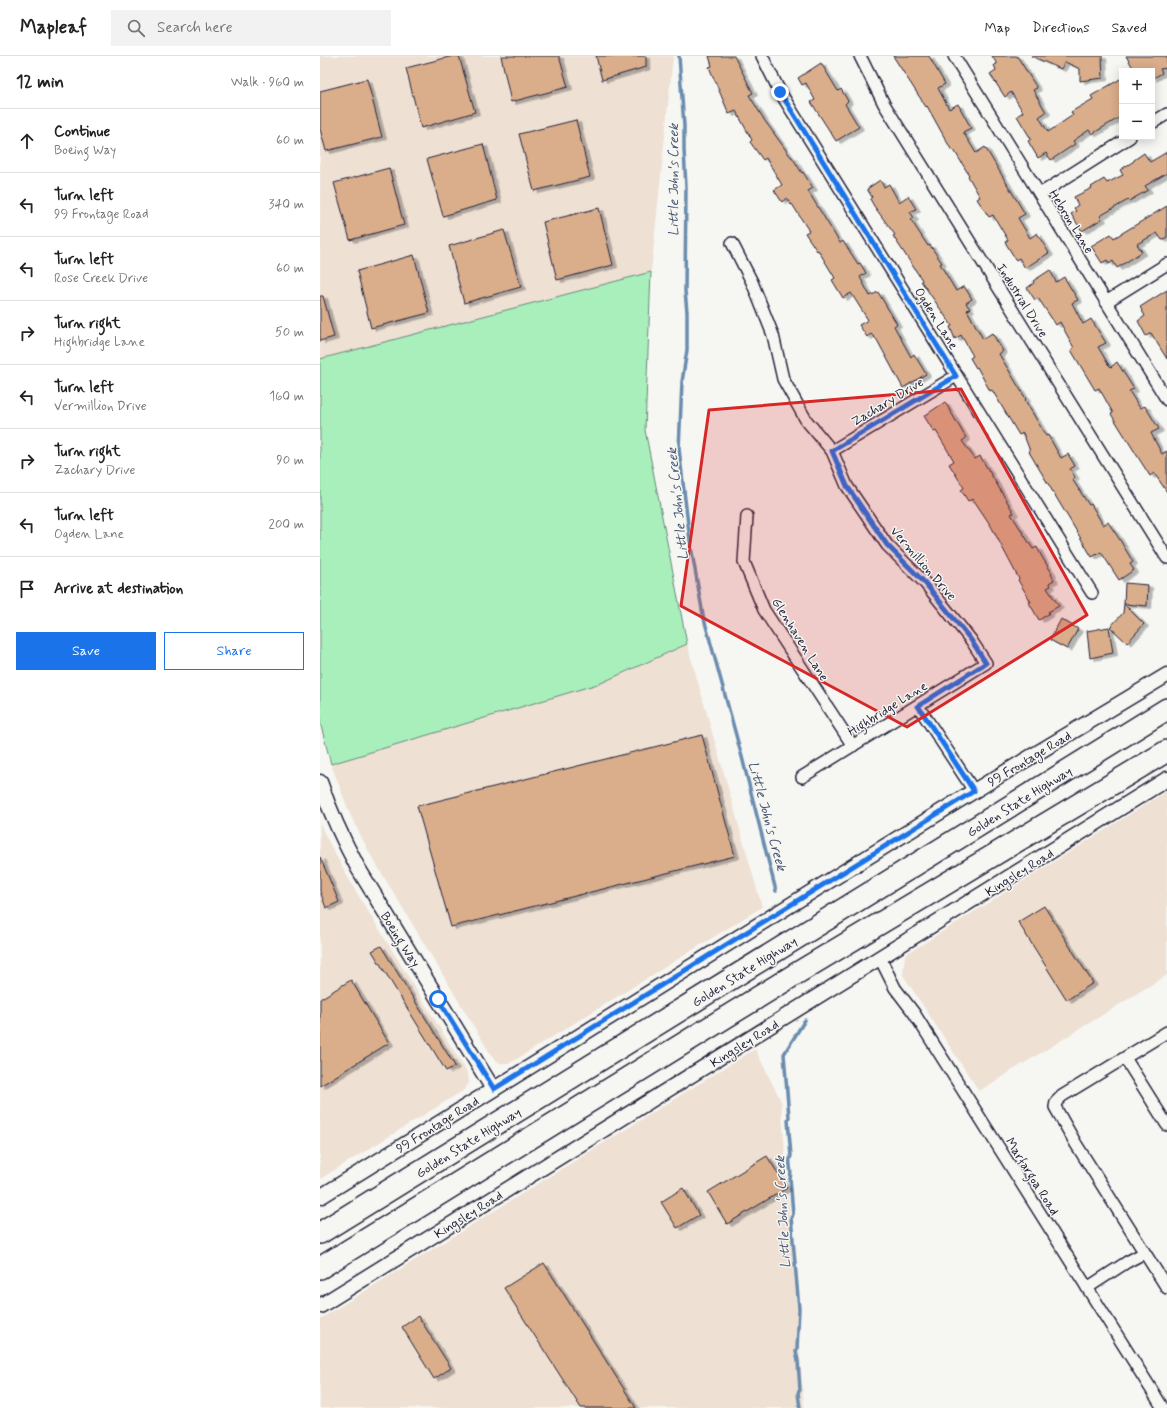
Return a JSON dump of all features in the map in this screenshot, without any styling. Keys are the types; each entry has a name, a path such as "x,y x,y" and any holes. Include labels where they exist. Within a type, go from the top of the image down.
{"highway":[{"name":"Golden State Highway","path":"320,1233 1167,709"},
{"path":"320,1268 793,977 1167,752"}],"street":[{"name":"Ogden Lane","path":"762,56 780,92 1092,593"},
{"name":"Industrial Drive","path":"860,56 884,104 1167,558"},
{"name":"Hebron Lane","path":"954,56 1167,400"},
{"path":"1155,121 1167,114"},
{"path":"1040,194 1125,140"},
{"name":"Vermillion Drive","path":"732,242 752,282 773,335 783,379 806,420 832,451 847,486 887,545 925,583 971,640 986,663"},
{"path":"1106,302 1167,264"},
{"name":"Zachary Drive","path":"832,451 956,376"},
{"name":"Glenhaven Lane","path":"747,516 744,562 764,610 853,746"},
{"name":"Highbridge Lane","path":"802,777 986,663"},
{"name":"99 Frontage Road","path":"320,1196 974,791 1167,675"},
{"path":"918,706 974,791"},
{"name":"Kingsley Road","path":"320,1306 1167,779"},
{"name":"Boeing Way","path":"320,782 328,807 339,832 358,868 494,1089"},
{"name":"Marfargoa Road","path":"880,958 895,988 914,1013 1163,1408"},
{"path":"1167,1032 1062,1096 1056,1102 1055,1107 1167,1288"},
{"path":"1125,1058 1167,1125"},
{"path":"1087,1288 1144,1252"}],"highlighted area":[{"path":"961,389 1087,615 907,727 681,606 709,410"}],"shaded area":[{"path":"320,56 673,56 651,272 320,359"},
{"path":"687,644 762,907 510,1063 500,1063 493,1058 369,852 350,814 331,764 601,683"},
{"path":"1167,791 1167,975 979,1091 903,975 905,955"},
{"path":"320,823 355,890 468,1074 469,1083 464,1090 320,1179"},
{"path":"755,1049 781,1101 804,1408 320,1408 320,1319"}],"green space":[{"path":"651,272 645,430 687,644 601,683 331,764 320,722 320,359"}],"building":[{"path":"453,56 459,56 475,112 421,128 406,68"},
{"path":"501,56 559,56 568,87 511,102"},
{"path":"596,56 646,56 646,67 602,80"},
{"path":"709,56 734,56 753,93 749,95 765,121 813,188 808,191 840,243 843,241 858,264 860,263 866,273 860,277 870,296 878,292 897,324 894,326 911,357 914,354 926,374 903,388 877,340 871,334 867,337 859,325 868,320 851,293 843,298 832,280 835,278 818,250 817,251 805,233 809,231 792,204 791,205 787,198 782,202 774,190 782,185 766,158 763,160 750,142 752,140 736,111 729,114 709,67 712,66"},
{"path":"893,56 929,56 945,84 938,88 949,109 958,104 971,128 963,132 976,153 985,147 1025,214 1018,218 1030,238 1037,233 1049,253 1025,268 1019,258 1016,260 1005,242 1008,240 993,215 989,217 977,199 980,197 954,150 952,151 927,106 926,107"},
{"path":"992,56 1017,56 1037,88 1033,90 1046,112 1039,117 1048,132 1073,115 1071,112 1093,99 1091,96 1119,80 1119,118 1092,134 1089,130 1073,141 1075,144 1051,160 1046,153 1038,158 1028,141 1031,139 1017,116 1023,112 1011,92 1005,97 990,74 996,70 994,65 997,64"},
{"path":"1031,56 1102,56 1103,78 1080,81 1080,69 1065,62 1061,69"},
{"path":"1126,56 1167,56 1167,68 1160,69 1162,73 1155,77 1155,68 1133,68"},
{"path":"821,63 838,91 841,89 848,101 845,104 859,127 836,141 811,102 815,100 806,83 802,85 798,78"},
{"path":"367,79 382,137 326,151 320,129 320,91"},
{"path":"576,120 590,177 534,191 519,134"},
{"path":"483,144 497,200 443,216 427,159"},
{"path":"1167,152 1167,173 1145,186 1148,190 1100,216 1102,219 1082,231 1071,214 1076,211 1074,208 1078,205 1074,197 1092,188 1091,187 1104,179 1107,183 1123,175 1120,170 1144,153 1150,162"},
{"path":"389,168 404,225 350,240 334,183"},
{"path":"880,180 884,187 889,184 899,202 908,196 916,209 910,212 914,218 911,220 928,246 930,245 942,263 940,264 956,291 964,286 972,299 966,303 970,309 967,310 983,339 992,333 1003,351 999,354 1046,436 1048,435 1061,458 1068,454 1075,466 1070,469 1075,477 1072,479 1089,505 1091,504 1103,525 1108,522 1120,540 1133,562 1130,564 1134,570 1119,580 1101,552 1092,557 1029,452 1030,451 1023,433 1019,435 992,390 990,391 977,367 976,368 970,358 973,356 961,335 955,339 950,327 952,326 921,281 922,280 893,236 895,235 874,206 870,199 872,197 867,189"},
{"path":"1167,206 1167,237 1162,240 1157,233 1137,244 1142,252 1117,268 1113,261 1109,264 1107,260 1102,263 1091,246 1111,234 1114,238"},
{"path":"599,208 613,265 557,280 543,222"},
{"path":"504,230 521,287 464,303 449,246"},
{"path":"414,255 429,313 371,328 357,271"},
{"path":"1050,270 1056,282 1064,277 1078,300 1072,303 1083,324 1091,319 1106,343 1098,347 1108,364 1111,367 1117,362 1134,389 1129,391 1140,408 1145,406 1159,429 1151,433 1162,454 1167,451 1167,492 1154,473 1150,476 1111,414 1113,413 1099,388 1095,390 1071,350 1074,348 1060,322 1056,325 1038,298 1035,300 1027,288 1034,283 1033,281"},
{"path":"1167,290 1167,359 1151,333 1146,336 1138,321 1145,316 1140,307"},
{"path":"320,296 323,296 334,337 320,341"},
{"path":"945,402 966,438 962,441 975,459 980,456 1014,513 1011,514 1033,549 1037,547 1052,573 1051,574 1054,580 1049,583 1051,586 1047,588 1059,606 1048,612 1050,613 1039,620 991,526 973,499 968,501 961,490 964,488 949,464 954,461 936,431 934,432 924,416"},
{"path":"1125,583 1148,585 1147,606 1124,604"},
{"path":"1124,604 1144,624 1127,643 1110,627 1123,613"},
{"path":"1061,619 1078,629 1067,649 1050,640"},
{"path":"1109,627 1113,653 1090,658 1087,631"},
{"path":"702,735 735,856 451,927 417,806"},
{"path":"320,857 339,902 326,908 320,891"},
{"path":"1044,906 1093,983 1067,1000 1018,922"},
{"path":"381,946 455,1066 446,1071 372,951"},
{"path":"351,980 389,1043 320,1086 320,999"},
{"path":"767,1156 787,1188 727,1224 708,1192"},
{"path":"683,1188 699,1215 677,1228 661,1202"},
{"path":"544,1263 636,1408 581,1408 504,1288"},
{"path":"418,1316 451,1368 434,1379 402,1327"}],"waterway":[{"name":"Little John's Creek","path":"679,56 684,126 686,187 685,291 687,312 687,350 682,382 679,449 690,541 703,615 742,757 776,891"},
{"name":"Little John's Creek","path":"800,1408 798,1393 800,1390 798,1361 796,1351 799,1309 791,1217 793,1214 790,1178 791,1156 784,1054 805,1020"}],"route":[{"path":"438,999 494,1089 785,910 974,791 918,706 986,663 971,640 925,583 887,545 847,486 832,451 956,376 780,92"}]}
